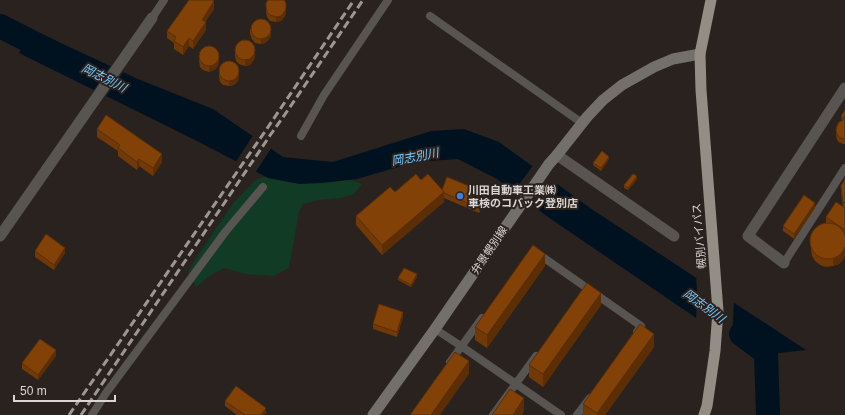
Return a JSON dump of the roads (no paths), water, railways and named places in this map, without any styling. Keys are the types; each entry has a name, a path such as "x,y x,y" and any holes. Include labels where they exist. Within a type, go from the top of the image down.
{"highway":[{"name":"幌別バイパス","path":"704,415 707,406 718,311 702,117 700,54 711,0"}],"main road":[{"name":"弁景幌別線","path":"373,415 435,329 520,204 549,164 587,117 603,100 622,86 654,67 673,59 700,54"}],"street":[{"path":"0,236 152,18"},
{"path":"784,263 748,236 845,88"},
{"path":"557,156 674,236"}],"lane":[{"path":"152,18 164,0"},
{"path":"301,136 324,94 388,0"},
{"path":"430,16 582,123"},
{"path":"784,263 845,168"},
{"path":"92,415 106,393 226,231 263,187"},
{"path":"528,255 532,249 583,290 641,326 632,338"},
{"path":"443,371 488,310"},
{"path":"435,329 561,415"},
{"path":"493,415 539,352"},
{"path":"577,415 596,390"}],"water":[{"path":"33,30 138,79 213,109 283,157 333,162 431,131 464,129 499,142 593,210 806,350 752,356 548,217 497,179 458,159 415,162 357,179 322,183 299,184 268,178 197,141 19,53"}],"waterway":[{"name":"岡志別川","path":"0,26 57,55"},
{"name":"岡志別川","path":"741,334 766,353 768,415"}],"railway":[{"path":"69,415 354,0"},
{"path":"81,415 363,0"}],"place":[{"name":"川田自動車工業㈱ 車検のコバック登別店","path":"460,196"}]}
